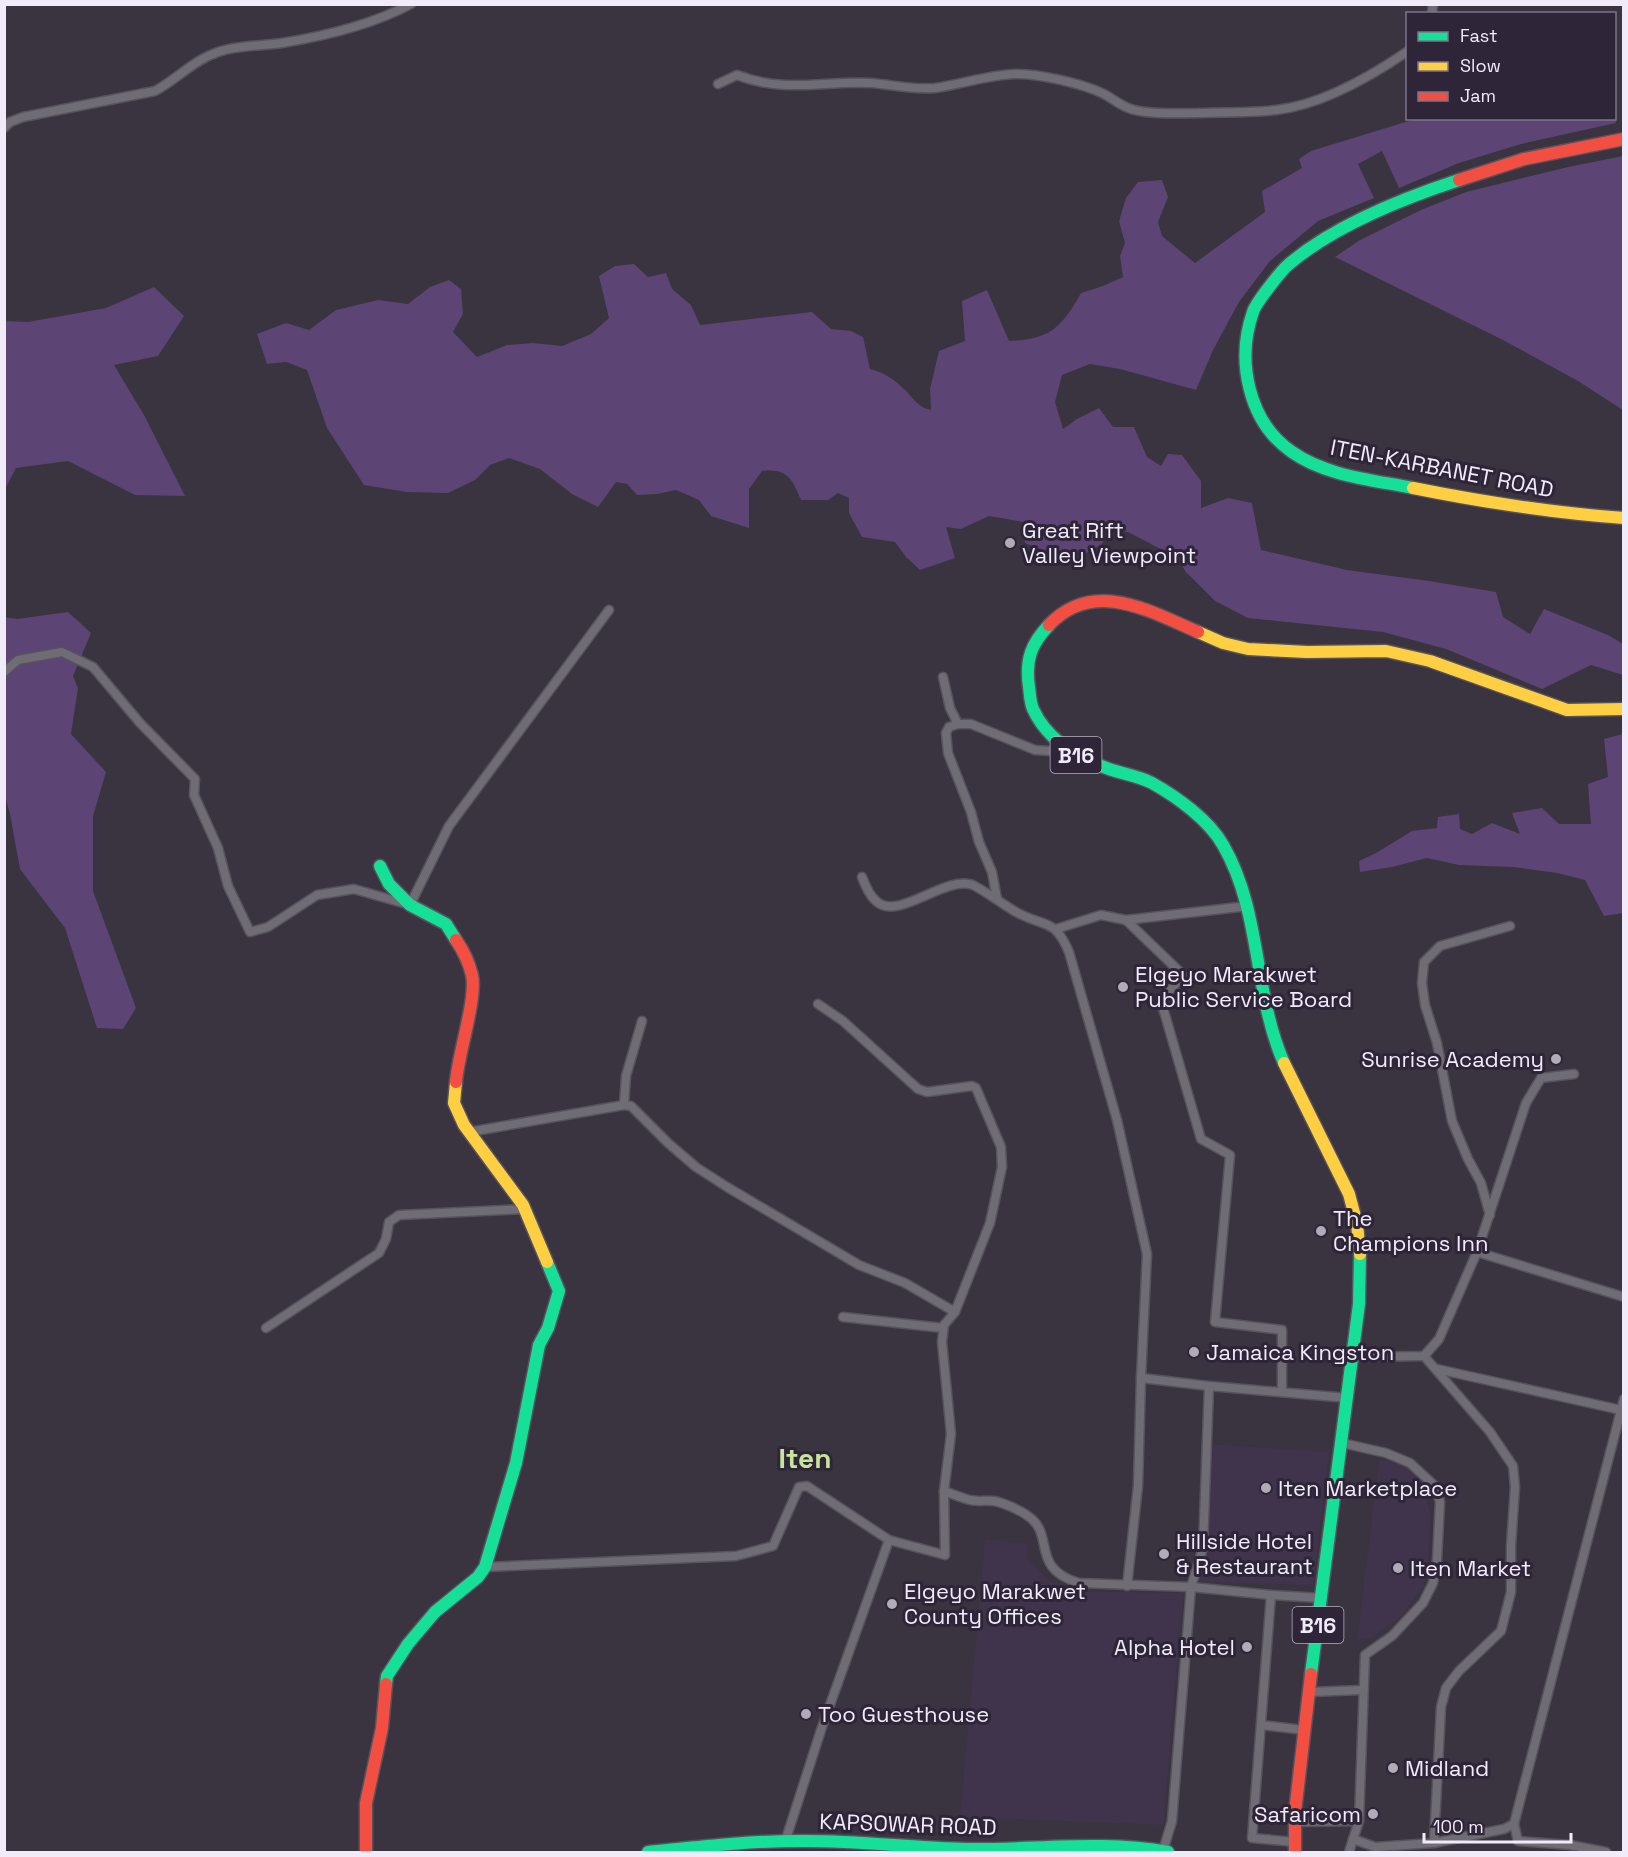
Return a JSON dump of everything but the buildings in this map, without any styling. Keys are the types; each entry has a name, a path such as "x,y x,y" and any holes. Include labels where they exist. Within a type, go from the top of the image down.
{"main road":[{"name":"ITEN-KARBANET ROAD","path":"1623,139 1524,159 1408,197 1323,240 1287,266 1252,310 1245,370 1257,411 1272,433 1290,451 1312,464 1351,476 1485,502 1578,515 1623,518"},
{"name":"B16","path":"1295,1847 1295,1822 1304,1730 1359,1304 1360,1258 1357,1224 1349,1194 1275,1042 1266,1003 1254,925 1242,888 1223,844 1193,810 1150,782 1074,754 1045,729 1032,707 1028,679 1029,656 1040,635 1069,608 1089,601 1118,602 1149,611 1214,640 1248,649 1307,652 1386,651 1430,661 1567,711 1623,709"},
{"path":"366,1852 366,1803 382,1728 387,1676 408,1644 435,1612 478,1577 484,1567 516,1463 539,1345 548,1328 554,1303 560,1291 525,1209 464,1125 454,1103 457,1069 472,995 472,976 462,949 446,924 410,905 389,884 380,866"},
{"name":"KAPSOWAR ROAD","path":"648,1852 749,1842 820,1841 876,1849 989,1851 1105,1845 1165,1852"}],"street":[{"path":"4,128 10,122 23,117 155,91 167,85 186,69 216,52 317,38 396,12 411,4"},
{"path":"718,84 737,75 753,81 795,87 870,83 905,88 933,88 1003,75 1035,75 1094,89 1132,110 1184,113 1278,110 1304,104 1374,74 1406,52"},
{"path":"4,672 18,660 62,652 93,667 140,723 195,779 194,795 218,848 228,886 250,932 268,927 317,895 345,890 354,889 410,905 449,826 609,610"},
{"path":"943,677 950,708 958,724"},
{"path":"997,899 987,856 979,842 971,812 948,753 946,733 949,727 971,724 1035,750 1050,751 1062,745"},
{"path":"862,877 868,892 877,903 889,907 911,901 946,886 965,882 1029,918 1046,922 1062,936 1069,952 1117,1120 1148,1254 1138,1486 1127,1586"},
{"path":"1056,929 1101,915 1126,920 1248,906"},
{"path":"1126,920 1183,975 1161,1001 1201,1139 1230,1155 1215,1322 1282,1330 1282,1392"},
{"path":"1490,1215 1481,1183 1467,1159 1452,1121 1437,1042 1425,1005 1422,983 1424,962 1440,946 1510,926"},
{"path":"484,1567 736,1556 773,1546 799,1487 807,1486 889,1540 945,1555 944,1491 951,1434 942,1342 943,1328 955,1312 990,1223 1001,1173 1001,1147 976,1088 972,1086 927,1092 918,1089 843,1021 818,1004"},
{"path":"624,1105 626,1076 642,1021"},
{"path":"1353,1358 1424,1356 1439,1339 1477,1252 1526,1103 1541,1078 1575,1074"},
{"path":"469,1132 624,1105 631,1106 696,1167 727,1187 859,1264 904,1283 955,1312"},
{"path":"266,1328 379,1253 386,1239 389,1222 399,1215 525,1209"},
{"path":"1477,1252 1623,1297"},
{"path":"843,1317 943,1328"},
{"path":"1424,1356 1490,1432 1513,1466 1515,1487 1511,1592 1501,1631 1459,1671 1446,1688 1441,1707 1434,1843"},
{"path":"1436,1369 1621,1410"},
{"path":"1141,1378 1348,1398"},
{"path":"1165,1852 1172,1821 1191,1587 1203,1548 1209,1386"},
{"path":"1606,1852 1570,1845 1518,1840 1514,1824 1623,1400"},
{"path":"1342,1443 1386,1453 1410,1463 1436,1487 1440,1502 1437,1560 1433,1583 1423,1603 1392,1636 1365,1655 1359,1821 1349,1852"},
{"path":"944,1491 970,1500 994,1502 1028,1516 1036,1523 1050,1565 1063,1578 1079,1583 1191,1587 1322,1598"},
{"path":"785,1842 821,1730 889,1540"},
{"path":"1271,1595 1252,1838 1295,1847"},
{"path":"1310,1692 1362,1690"},
{"path":"1261,1725 1304,1730"},
{"path":"1295,1822 1359,1821"},
{"path":"1353,1839 1376,1847 1434,1843 1504,1829 1514,1824"}],"shaded area":[{"path":"1412,120 1616,120 1616,123 1521,144 1459,163 1399,188 1382,151 1358,164 1374,198 1318,221 1270,261 1239,302 1213,350 1196,390 1120,369 1090,364 1062,375 1055,402 1063,429 1099,408 1113,427 1134,427 1147,457 1161,466 1168,454 1182,455 1201,481 1201,508 1228,498 1252,503 1261,550 1347,570 1496,592 1503,617 1530,634 1544,609 1608,635 1623,644 1623,675 1591,665 1542,689 1446,649 1383,632 1248,618 1215,601 1185,571 1178,558 1128,532 1109,530 1102,544 1073,561 1025,543 1024,522 989,516 961,529 946,527 955,558 920,570 895,542 862,537 849,513 849,498 838,493 828,500 801,500 792,481 778,471 762,471 749,489 749,528 711,516 699,500 676,490 637,495 627,484 616,482 598,507 572,494 540,469 509,458 490,465 475,480 448,493 407,492 364,485 327,428 307,370 286,362 267,364 257,334 286,323 309,330 336,310 378,300 408,304 430,287 449,280 461,289 463,314 453,332 477,357 507,345 533,343 562,346 591,334 609,318 599,276 615,266 634,264 648,277 666,273 672,289 691,305 700,325 812,312 831,329 851,331 863,337 870,369 892,379 919,405 931,410 930,389 939,351 965,341 962,301 987,290 1009,341 1035,338 1045,334 1061,323 1081,293 1123,277 1120,256 1125,243 1119,221 1126,198 1138,182 1162,180 1168,197 1158,222 1162,236 1195,263 1265,212 1262,191 1302,168 1299,159 1311,151"},
{"path":"1623,156 1623,410 1578,381 1503,340 1335,257 1360,240 1421,210 1466,192"},
{"path":"154,287 184,316 158,356 114,365 144,415 185,496 135,495 68,461 16,468 5,489 5,321 28,322 106,308"},
{"path":"68,612 91,633 73,676 78,688 71,734 106,772 93,816 93,891 136,1008 123,1029 97,1028 65,928 20,869 5,796 4,617 17,619"},
{"path":"1623,734 1623,913 1604,916 1585,880 1557,873 1513,867 1459,865 1427,858 1360,872 1359,861 1412,831 1437,828 1438,817 1459,814 1460,829 1472,834 1492,823 1520,834 1512,813 1542,808 1559,824 1591,824 1588,784 1608,777 1604,739"},
{"name":"Iten Marketplace","path":"1209,1444 1329,1452 1313,1585 1199,1582 1206,1525"},
{"path":"1379,1460 1397,1463 1416,1472 1423,1484 1431,1518 1428,1562 1424,1585 1402,1615 1372,1638 1357,1640"},
{"path":"985,1539 1027,1544 1028,1560 1047,1579 1079,1591 1184,1593 1164,1825 960,1817"}],"traffic: fast":[{"path":"1413,488 1350,476 1320,467 1292,452 1277,439 1265,424 1250,389 1246,369 1248,331 1253,312 1263,295 1285,268 1306,251 1369,215 1459,180"},
{"path":"1049,625 1034,646 1029,661 1028,677 1033,709 1046,730 1075,753 1097,765 1152,783 1192,810 1217,836 1236,871 1245,897 1267,1009 1284,1063"},
{"path":"380,866 389,884 410,905 446,924 456,940"},
{"path":"1311,1674 1359,1304 1360,1254"},
{"path":"386,1684 387,1676 408,1644 435,1612 478,1577 485,1567 516,1463 539,1345 548,1328 559,1291 547,1262"},
{"path":"648,1852 779,1841 967,1849 1093,1846 1143,1848 1168,1852"}],"traffic: slow":[{"path":"1413,488 1518,506 1624,518"},
{"path":"1198,632 1223,643 1248,649 1307,652 1386,651 1430,661 1567,710 1624,709"},
{"path":"1284,1063 1349,1194 1357,1224 1360,1254"},
{"path":"456,1082 454,1103 464,1125 523,1205 547,1262"}],"traffic: jam":[{"path":"1459,180 1524,159 1624,139"},
{"path":"1049,625 1066,611 1084,603 1103,601 1141,608 1198,632"},
{"path":"456,940 469,966 473,985 456,1082"},
{"path":"1295,1852 1295,1812 1311,1674"},
{"path":"366,1852 366,1803 382,1728 386,1684"}],"place":[{"name":"Great Rift Valley Viewpoint","path":"1010,543"},
{"name":"Elgeyo Marakwet Public Service Board","path":"1123,987"},
{"name":"Sunrise Academy","path":"1556,1059"},
{"name":"The Champions Inn","path":"1321,1231"},
{"name":"Jamaica Kingston","path":"1194,1352"},
{"name":"Iten Marketplace","path":"1266,1488"},
{"name":"Hillside Hotel & Restaurant","path":"1164,1554"},
{"name":"Iten Market","path":"1398,1568"},
{"name":"Elgeyo Marakwet County Offices","path":"892,1604"},
{"name":"Alpha Hotel","path":"1247,1647"},
{"name":"Too Guesthouse","path":"806,1714"},
{"name":"Midland","path":"1393,1768"},
{"name":"Safaricom","path":"1373,1814"}],"district":[{"name":"Iten","path":"805,1458"}]}
